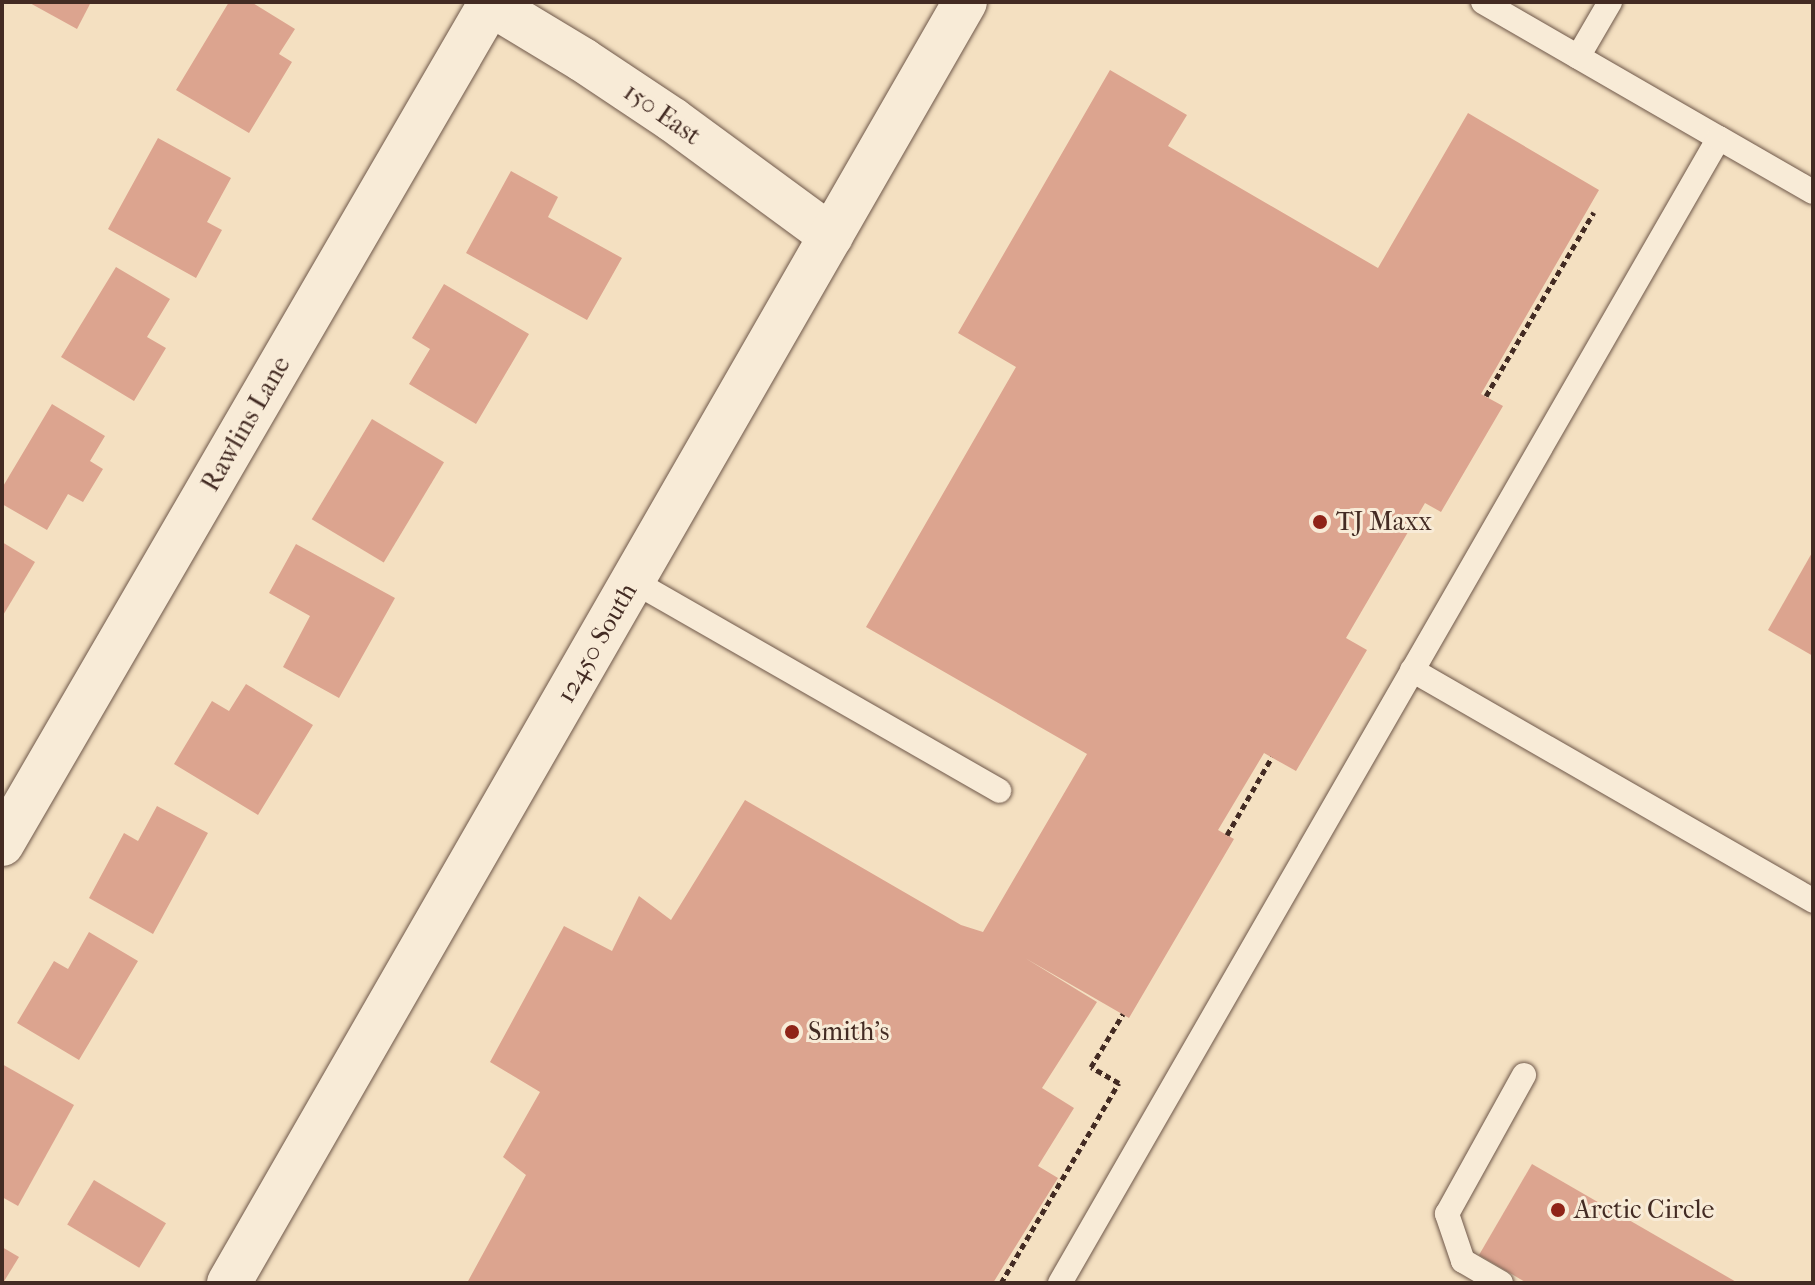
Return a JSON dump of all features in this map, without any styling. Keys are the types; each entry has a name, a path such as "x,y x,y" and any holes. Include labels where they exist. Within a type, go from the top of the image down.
{"street":[{"name":"12450 South","path":"229,1283 965,2"},
{"name":"150 East","path":"490,3 634,94 831,236"},
{"name":"Rawlins Lane","path":"2,844 490,3"}],"lane":[{"path":"1483,2 1813,192"},
{"path":"1578,57 1610,2"},
{"path":"1060,1283 1719,138"},
{"path":"633,581 999,791"},
{"path":"1412,670 1813,901"},
{"path":"1501,1283 1463,1261 1447,1214 1524,1075"}],"path":[{"path":"1486,396 1594,212"},
{"path":"1227,835 1272,757"},
{"path":"1001,1283 1119,1083 1091,1067 1123,1014"}],"building":[{"path":"28,2 91,2 77,29"},
{"path":"229,2 251,2 295,29 279,54 292,62 249,133 176,90"},
{"path":"1110,70 1187,115 1168,146 1378,268 1468,113 1599,190 1481,394 1503,406 1441,512 1425,503 1346,638 1367,650 1296,771 1264,753 1218,830 1234,839 1129,1018 1025,958 1097,1002 1042,1088 1074,1108 1038,1166 1058,1178 993,1283 467,1283 526,1175 503,1157 540,1092 490,1062 564,926 612,951 639,896 671,920 745,800 961,925 983,932 1087,754 866,627 1016,367 958,333"},
{"path":"158,138 231,178 207,222 222,230 196,278 108,229"},
{"path":"511,171 558,197 548,217 622,258 587,320 466,253"},
{"path":"116,267 170,299 147,337 166,348 134,401 61,357"},
{"path":"444,284 529,334 476,424 409,384 430,349 412,338"},
{"path":"52,404 105,436 90,461 103,469 83,502 68,494 47,530 2,504 2,488"},
{"path":"372,419 444,462 384,563 312,519"},
{"path":"2,542 35,562 2,617"},
{"path":"296,544 395,598 339,698 283,667 310,616 269,593"},
{"path":"1813,551 1813,656 1768,630"},
{"path":"246,684 313,725 258,815 174,764 212,701 229,711"},
{"path":"157,806 208,833 153,934 89,898 124,833 138,841"},
{"path":"89,932 138,961 79,1060 17,1023 54,961 68,969"},
{"path":"2,1064 74,1105 18,1206 2,1197"},
{"name":"Arctic Circle","path":"1532,1164 1738,1283 1527,1283 1479,1255"},
{"path":"94,1180 166,1223 139,1268 67,1225"},
{"path":"2,1247 19,1257 3,1283 2,1283"}],"place":[{"name":"TJ Maxx","path":"1320,522"},
{"name":"Smith's","path":"792,1032"},
{"name":"Arctic Circle","path":"1558,1210"}]}
